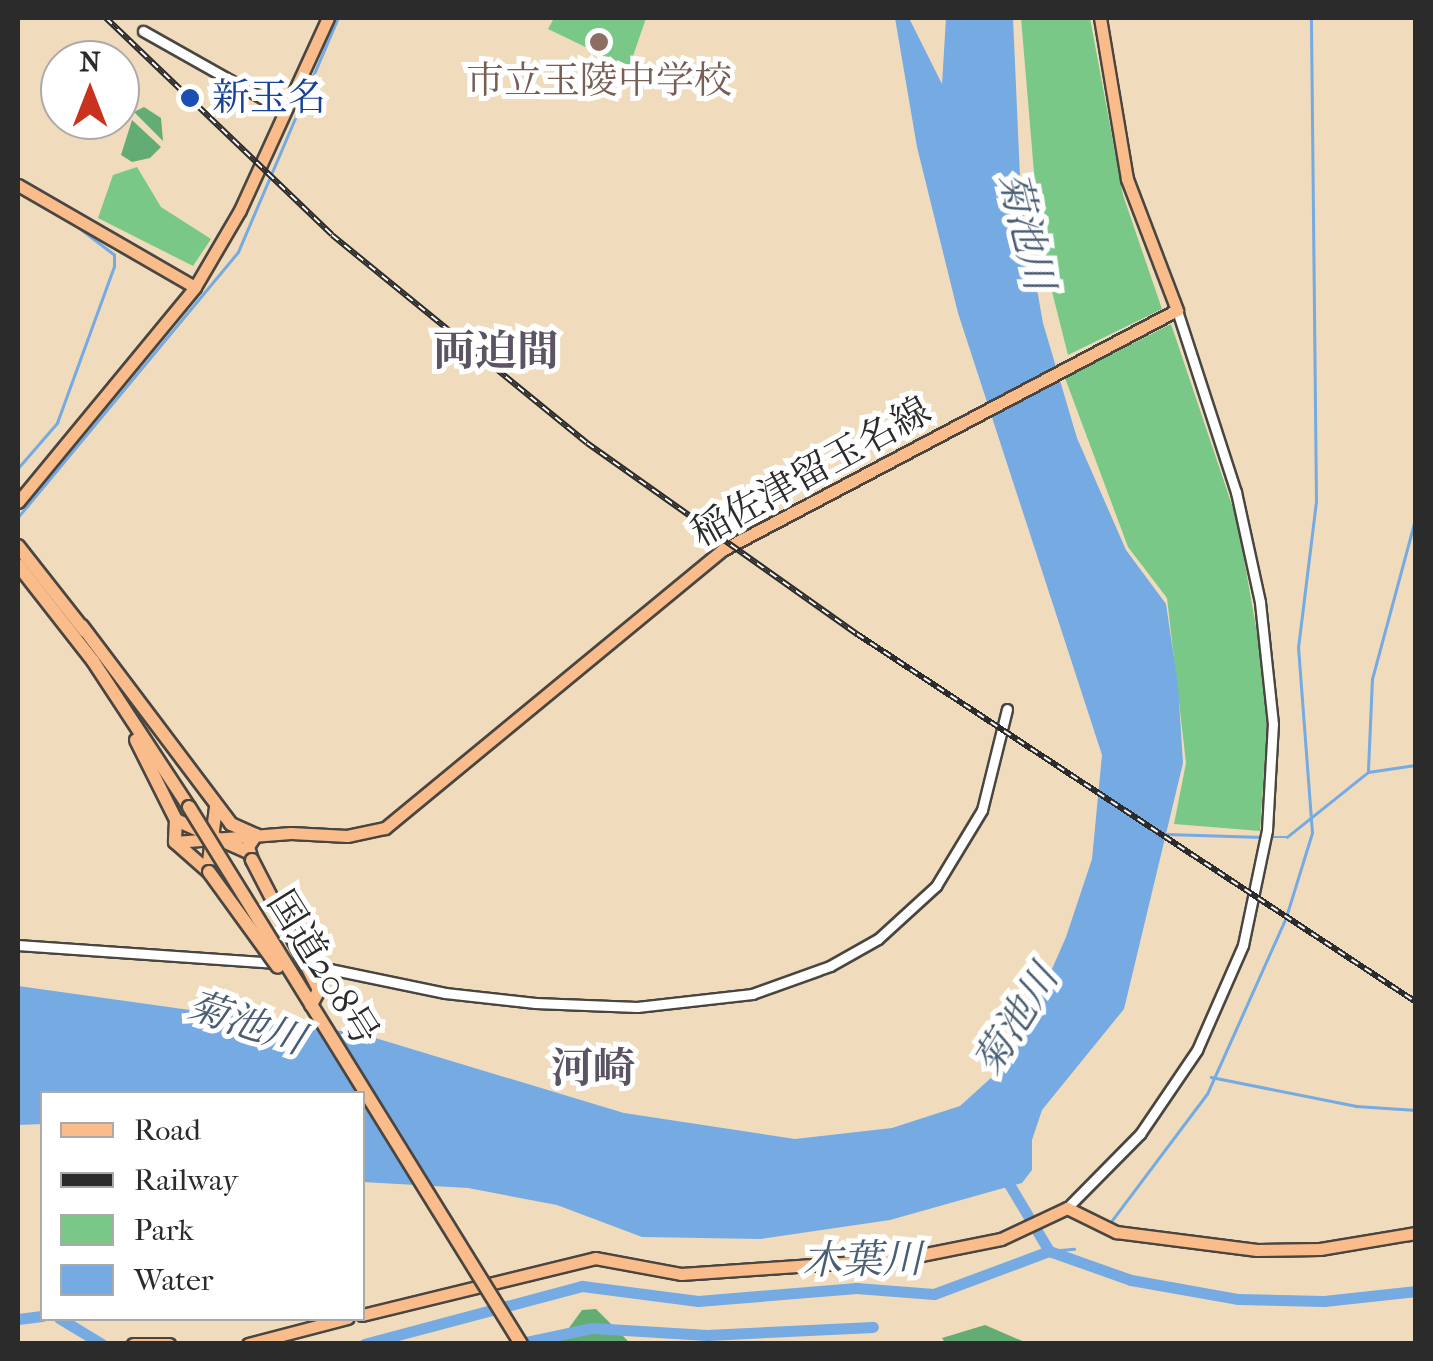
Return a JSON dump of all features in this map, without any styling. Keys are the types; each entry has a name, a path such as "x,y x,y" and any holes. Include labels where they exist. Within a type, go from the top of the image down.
{"highway":[{"name":"国道208号","path":"18,546 82,626 169,776"},
{"name":"国道208号","path":"18,565 169,776 363,1091"},
{"path":"82,626 231,824 256,836 250,856"},
{"path":"77,645 176,820 176,842 209,872 330,1038"},
{"path":"209,872 214,801"},
{"path":"176,820 250,856 319,990 311,1005"},
{"name":"国道208号","path":"365,1094 521,1344"}],"main road":[{"path":"18,502 195,287 240,210 328,18"},
{"path":"1100,18 1126,178 1172,313"},
{"path":"18,184 195,287"},
{"name":"稲佐津留玉名線","path":"176,842 256,836 347,836 384,828 724,550 1172,313"},
{"path":"365,1314 595,1258 681,1274 901,1259 1023,1230 1067,1208 1116,1232 1257,1250 1320,1249 1416,1233"},
{"path":"248,1344 336,1321"},
{"path":"133,1344 169,1344"}],"street":[{"path":"143,30 283,110"},
{"path":"1067,1208 1140,1134 1197,1050 1243,945 1267,830 1273,724 1258,591 1236,492 1172,313"},
{"path":"18,945 315,966 445,994 535,1003 637,1008 752,994 830,966 878,939 928,895 982,810 1007,709"}],"green space":[{"name":"市立玉陵中学校","path":"554,18 646,18 629,68 548,29"},
{"path":"1021,18 1090,18 1123,195 1162,309 1068,355 1040,244"},
{"path":"144,107 161,118 163,141 140,118 140,109"},
{"path":"140,127 161,147 150,158 132,162 121,155 126,140 140,140"},
{"path":"137,167 161,207 211,239 193,266 98,218 113,175"},
{"path":"1171,324 1237,520 1261,655 1267,728 1260,831 1174,824 1186,763 1167,598 1128,547 1065,378"},
{"path":"596,1309 630,1343 558,1343 582,1310"},
{"path":"985,1325 1027,1343 945,1343 942,1338"}],"water":[{"name":"菊池川","path":"895,18 909,18 942,84 946,18 1013,18 1021,200 1043,323 1077,438 1126,550 1166,604 1178,685 1183,763 1124,1009 1042,1110 1032,1140 1032,1170 1022,1183 890,1220 761,1239 642,1237 557,1205 468,1188 365,1182 365,1091 40,1091 40,1124 18,1125 18,986 362,1034 624,1113 795,1139 892,1128 960,1106 1013,1058 1066,937 1092,859 1102,755 958,313 917,147"}],"waterway":[{"path":"18,517 238,252 338,18"},
{"path":"1110,1223 1207,1094 1286,917 1312,833 1298,648 1316,502 1311,18"},
{"path":"18,468 57,423 114,266 114,255 72,223"},
{"path":"1368,770 1372,679 1416,516"},
{"path":"1271,837 1287,837 1368,772 1416,765"},
{"path":"1166,834 1263,837"},
{"path":"1211,1077 1356,1106 1416,1110"},
{"path":"1003,1174 1049,1251"},
{"path":"1049,1251 1074,1249"},
{"name":"木葉川","path":"364,1344 582,1286 698,1301 856,1288 934,1294 1049,1251 1131,1280 1238,1299 1324,1301 1416,1291"},
{"name":"木葉川","path":"18,1319 40,1316"},
{"name":"木葉川","path":"64,1321 102,1344"},
{"path":"517,1344 592,1328 707,1335 873,1327"}],"railway":[{"path":"106,18 332,235 587,443 857,634 1416,1002"}],"place":[{"name":"市立玉陵中学校","path":"599,42"},
{"name":"新玉名","path":"190,98"}],"district":[{"name":"両迫間","path":"496,352"},
{"name":"河崎","path":"593,1069"}]}
